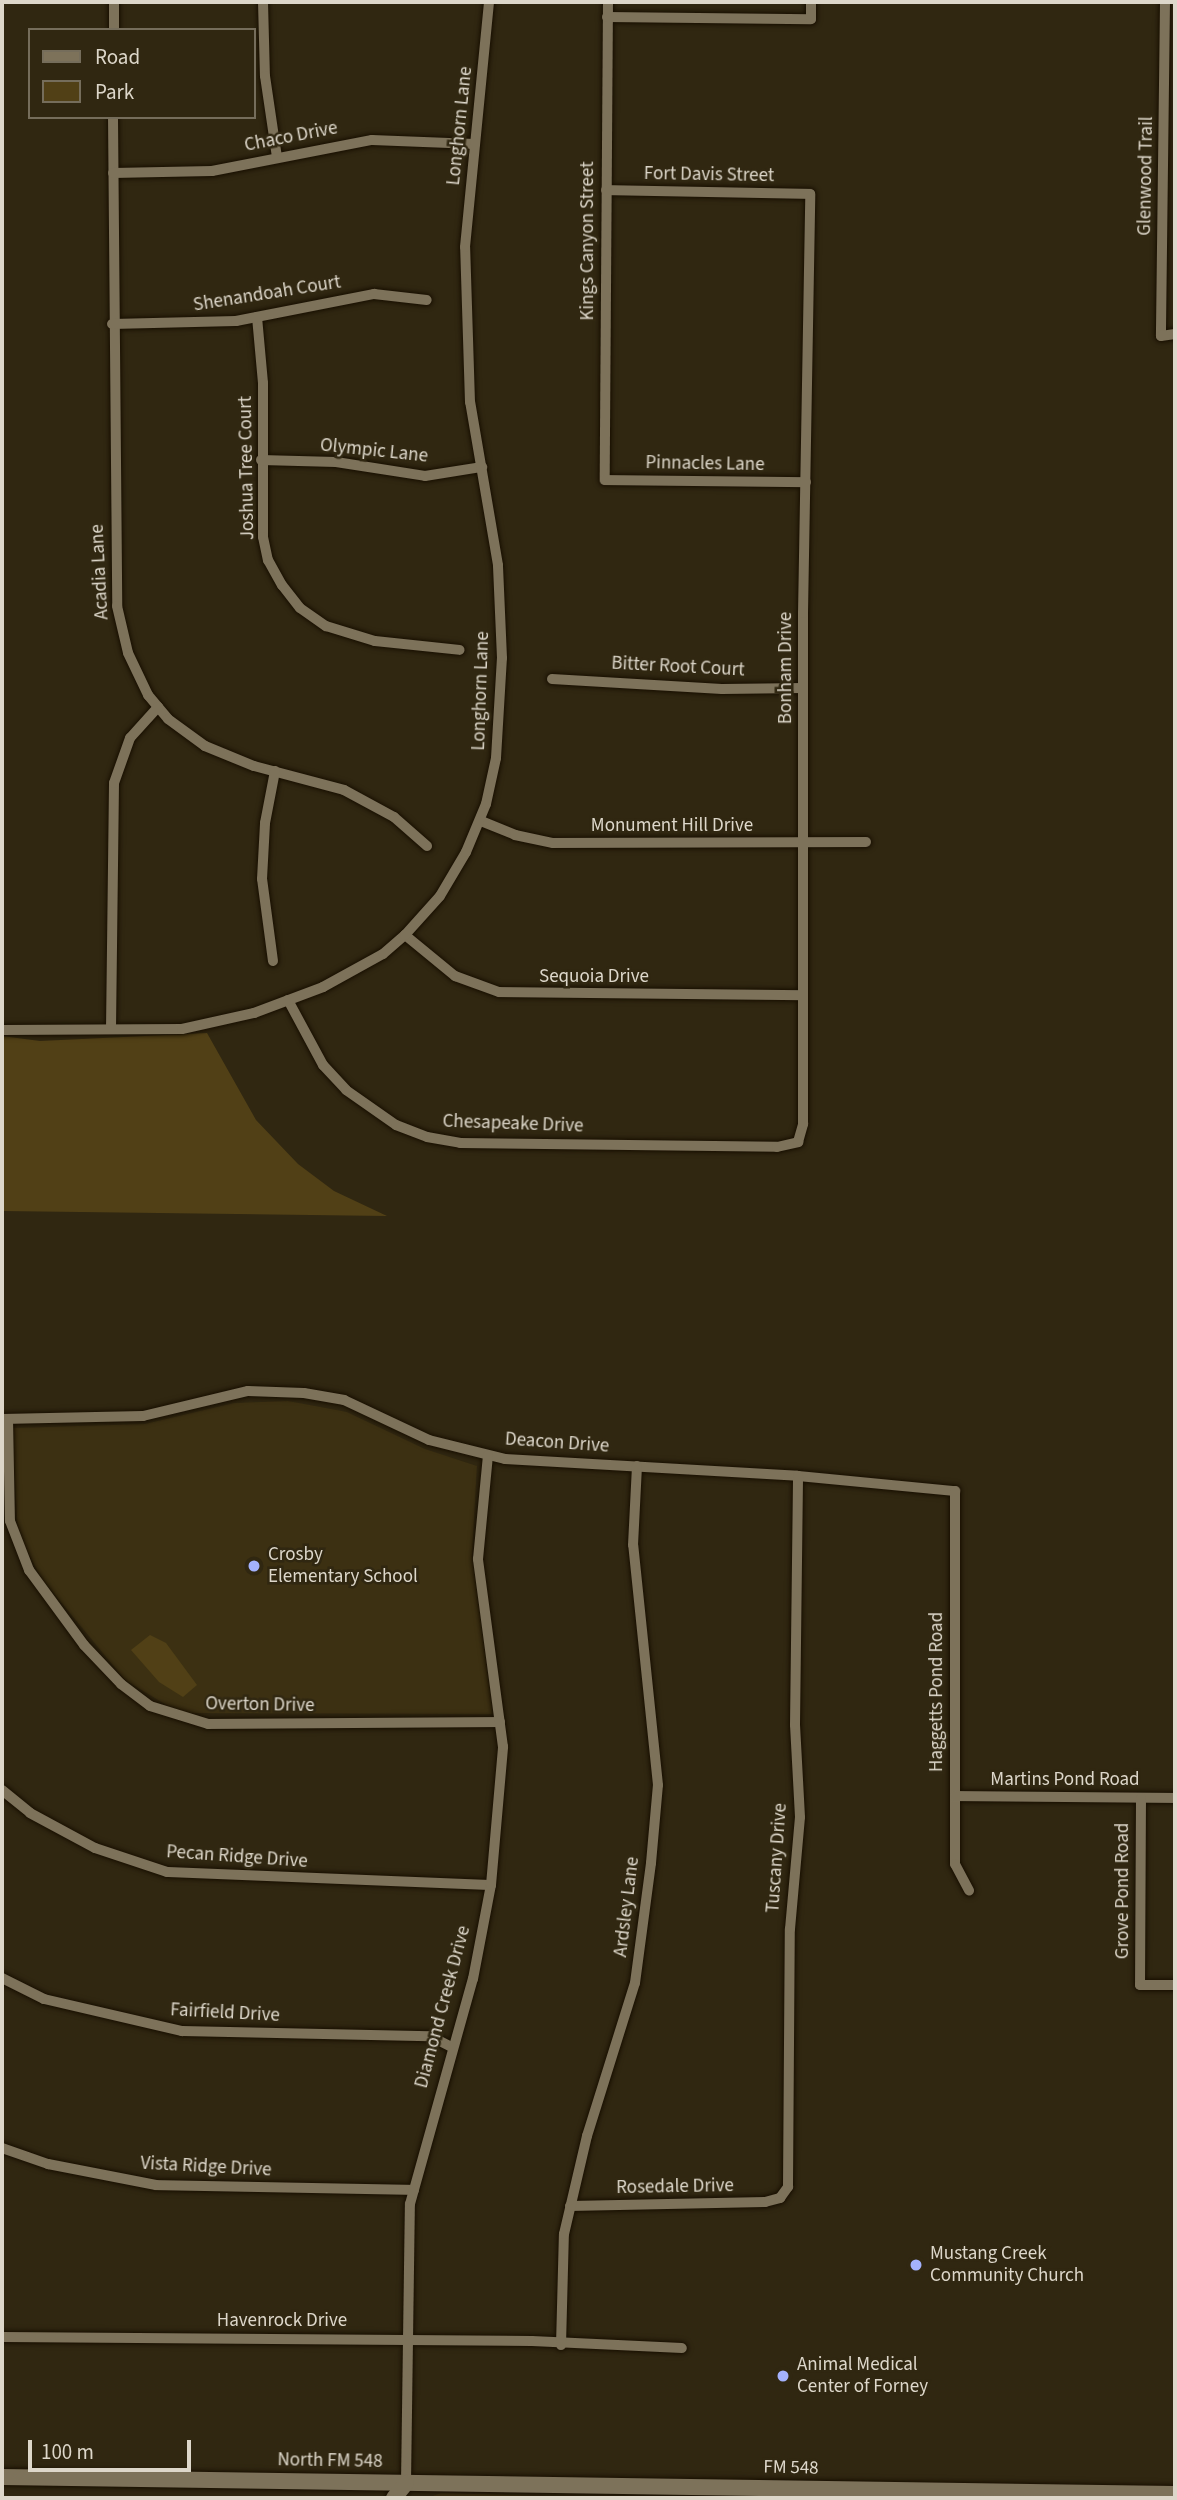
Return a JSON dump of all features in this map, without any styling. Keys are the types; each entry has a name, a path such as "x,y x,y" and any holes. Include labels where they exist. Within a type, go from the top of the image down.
{"main road":[{"name":"North FM 548","path":"2,2477 406,2483"},
{"name":"FM 548","path":"406,2483 1172,2495"},
{"path":"394,2498 406,2483 414,2498"}],"street":[{"path":"114,2 114,28"},
{"path":"263,2 265,76 277,158"},
{"name":"Longhorn Lane","path":"2,1030 182,1029 254,1013 288,1000 361,967 405,935 451,880 481,821 496,758 502,657 498,565 470,402 465,247 489,2"},
{"name":"Kings Canyon Street","path":"605,480 608,2"},
{"path":"607,16 811,19 811,2"},
{"name":"Glenwood Trail","path":"1165,2 1161,336 1175,334"},
{"name":"Acadia Lane","path":"113,119 112,324 117,606 128,653 158,707 205,746 275,771 344,790 371,803 427,846"},
{"name":"Chaco Drive","path":"113,173 212,171 372,140 475,144"},
{"name":"Fort Davis Street","path":"606,190 810,194"},
{"name":"Bonham Drive","path":"799,1142 803,1124 803,688 810,194"},
{"name":"Shenandoah Court","path":"112,324 192,325 257,317 374,294 427,300"},
{"name":"Joshua Tree Court","path":"257,317 263,383 261,460 268,560 300,608 326,626 351,635 460,650"},
{"name":"Olympic Lane","path":"261,460 337,462 425,476 482,467"},
{"name":"Pinnacles Lane","path":"605,480 806,482"},
{"name":"Bitter Root Court","path":"552,679 722,689 803,688"},
{"path":"111,1029 114,783 130,738 158,707"},
{"path":"273,961 262,879 265,823 275,771"},
{"name":"Monument Hill Drive","path":"481,821 515,835 553,843 866,842"},
{"name":"Sequoia Drive","path":"405,935 455,976 499,992 801,995"},
{"name":"Chesapeake Drive","path":"288,1000 323,1065 346,1090 396,1125 428,1137 460,1143 777,1147 799,1142"},
{"name":"Deacon Drive","path":"5,1419 143,1416 248,1391 304,1393 344,1400 429,1440 488,1455 798,1476 955,1491"},
{"name":"Overton Drive","path":"5,1419 10,1521 29,1570 84,1645 121,1684 150,1706 208,1724 500,1722"},
{"name":"Diamond Creek Drive","path":"406,2483 414,2190 473,1979 491,1885 503,1747 478,1559 488,1455"},
{"name":"Ardsley Lane","path":"561,2345 564,2234 635,1983 658,1785 632,1545 637,1466"},
{"name":"Tuscany Drive","path":"780,2198 788,2187 790,1929 800,1816 795,1724 798,1476"},
{"name":"Haggetts Pond Road","path":"955,1491 955,1864 969,1890"},
{"name":"Pecan Ridge Drive","path":"3,1795 95,1848 167,1872 491,1885"},
{"name":"Martins Pond Road","path":"955,1796 1175,1798"},
{"name":"Grove Pond Road","path":"1142,1798 1140,1985 1175,1985"},
{"name":"Fairfield Drive","path":"2,1978 44,1999 182,2031 430,2035 452,2047"},
{"name":"Vista Ridge Drive","path":"2,2148 48,2164 156,2185 414,2190"},
{"name":"Rosedale Drive","path":"570,2206 765,2202 780,2198"},
{"name":"Havenrock Drive","path":"2,2337 532,2341 561,2345 682,2348"}],"shaded area":[{"name":"Crosby Elementary School","path":"288,1401 347,1412 425,1449 477,1466 472,1554 493,1714 186,1713 173,1709 125,1680 42,1579 18,1534 12,1428 145,1424 234,1403"},
{"path":"441,2493 583,2497 427,2498"}],"green space":[{"path":"207,1033 256,1120 298,1164 334,1191 387,1216 2,1211 2,1036 40,1041"},
{"path":"150,1635 166,1643 197,1685 183,1697 159,1682 131,1650"}],"place":[{"name":"Crosby Elementary School","path":"254,1566"},
{"name":"Mustang Creek Community Church","path":"916,2265"},
{"name":"Animal Medical Center of Forney","path":"783,2376"}]}
